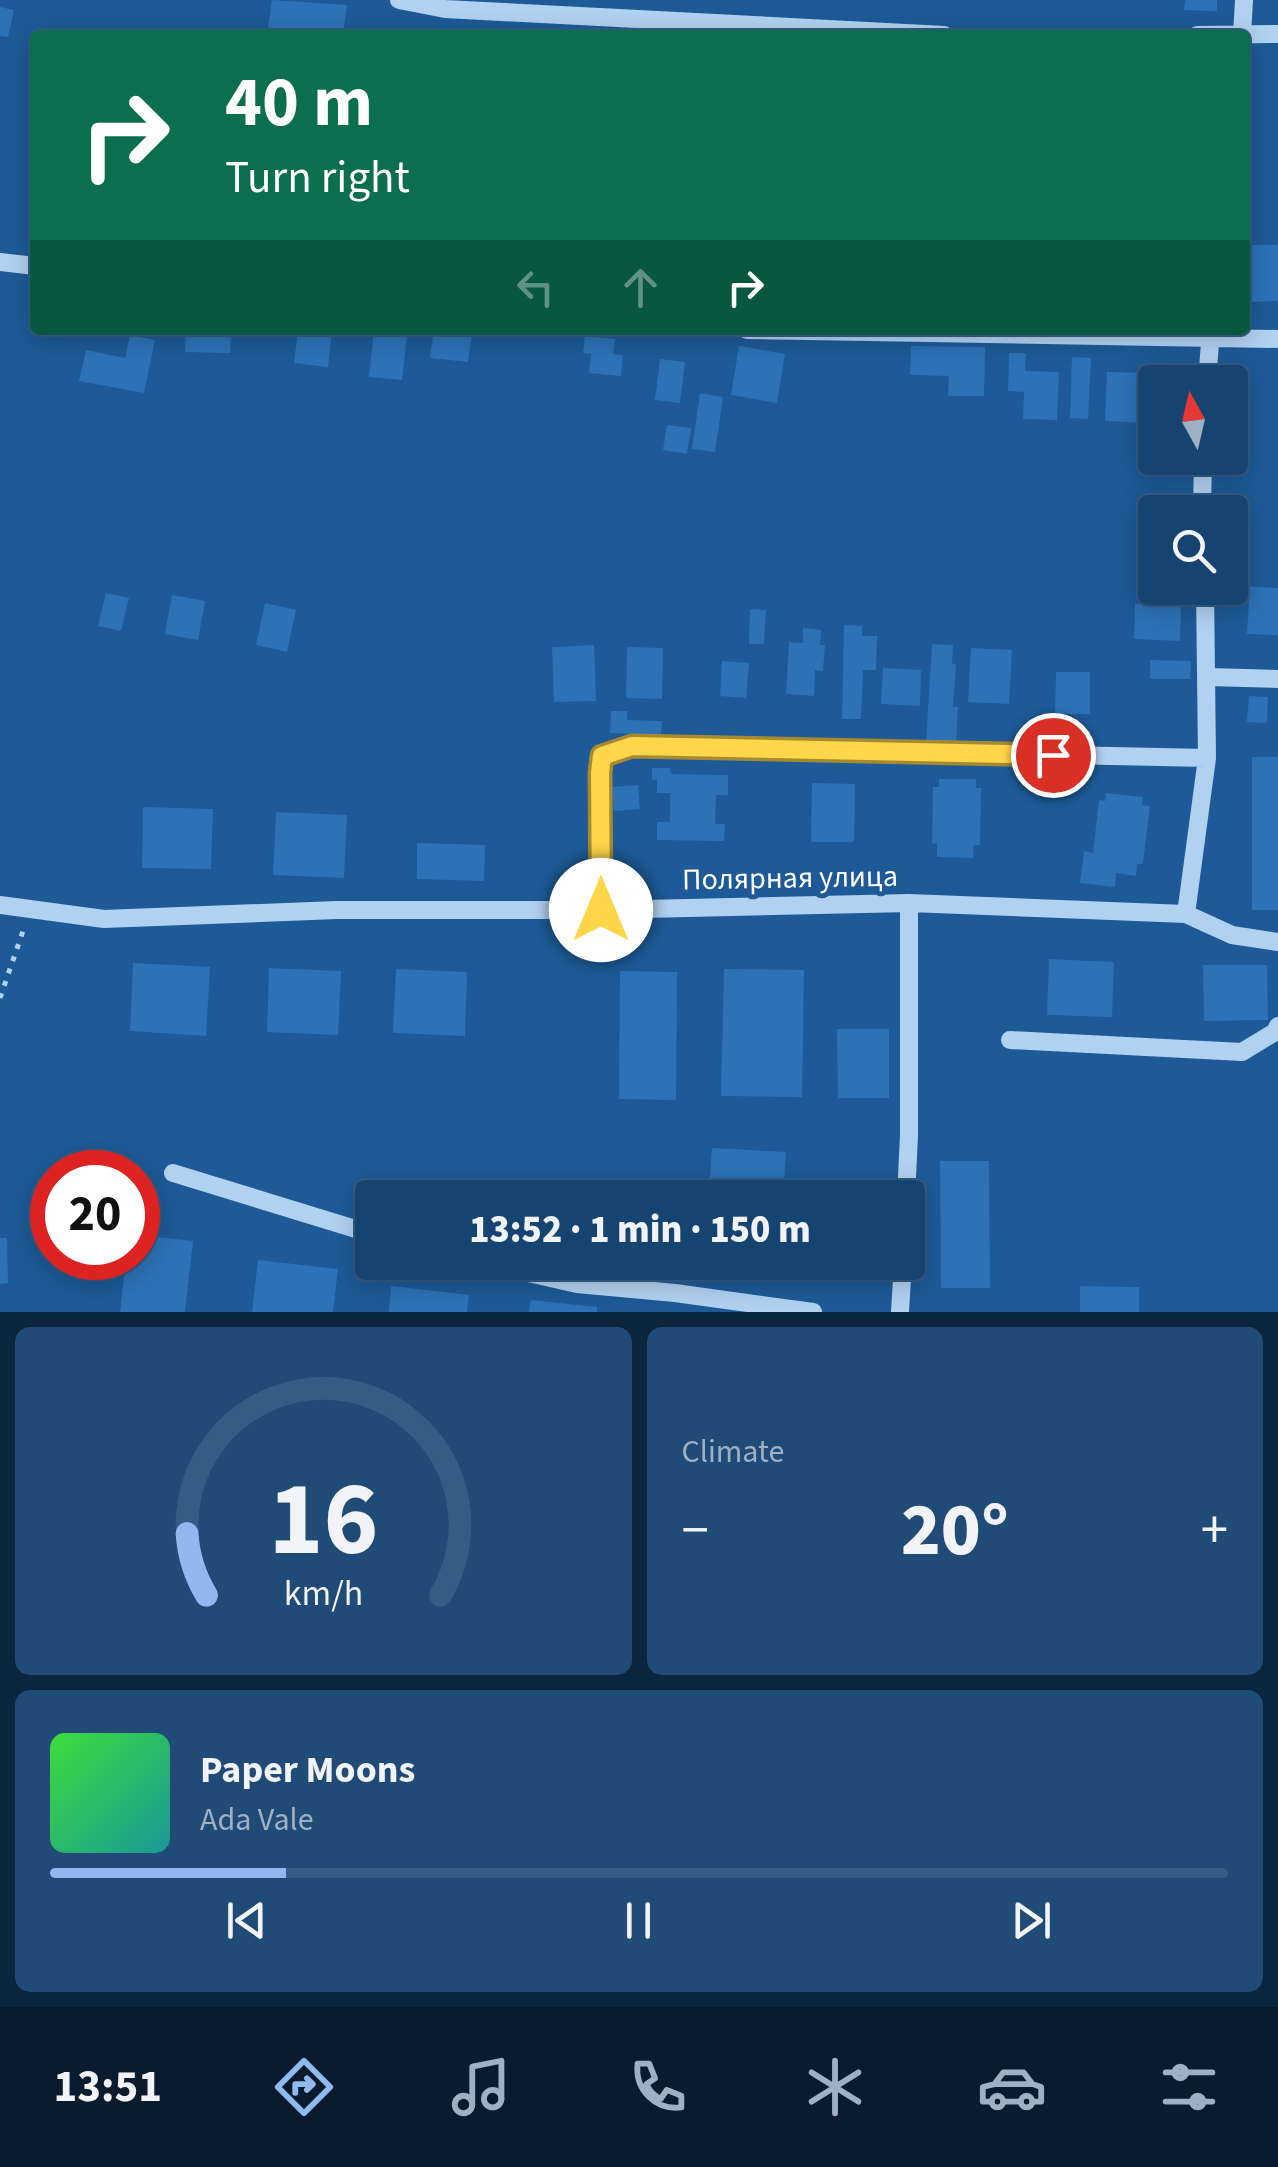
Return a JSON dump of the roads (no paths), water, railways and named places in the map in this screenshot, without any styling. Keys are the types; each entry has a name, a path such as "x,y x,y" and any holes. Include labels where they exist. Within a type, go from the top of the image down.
{"street":[{"path":"399,0 445,9 848,30"},
{"path":"1242,30 1244,0"},
{"path":"1250,34 1278,34"},
{"path":"0,262 30,265"},
{"path":"1208,365 1210,335"},
{"path":"1227,335 1278,338"},
{"path":"1186,914 1206,758 1206,605"},
{"path":"1208,677 1278,679"},
{"path":"601,910 600,773 602,756 612,750 632,746 1206,758"},
{"path":"907,1180 909,903"},
{"name":"Полярная улица","path":"0,905 104,918 337,910 601,910 909,903 1186,914 1232,935 1278,942"},
{"path":"1010,1040 1242,1052 1278,1026"},
{"path":"173,1173 355,1229"},
{"path":"559,1280 812,1312"},
{"path":"900,1312 901,1280"}]}
